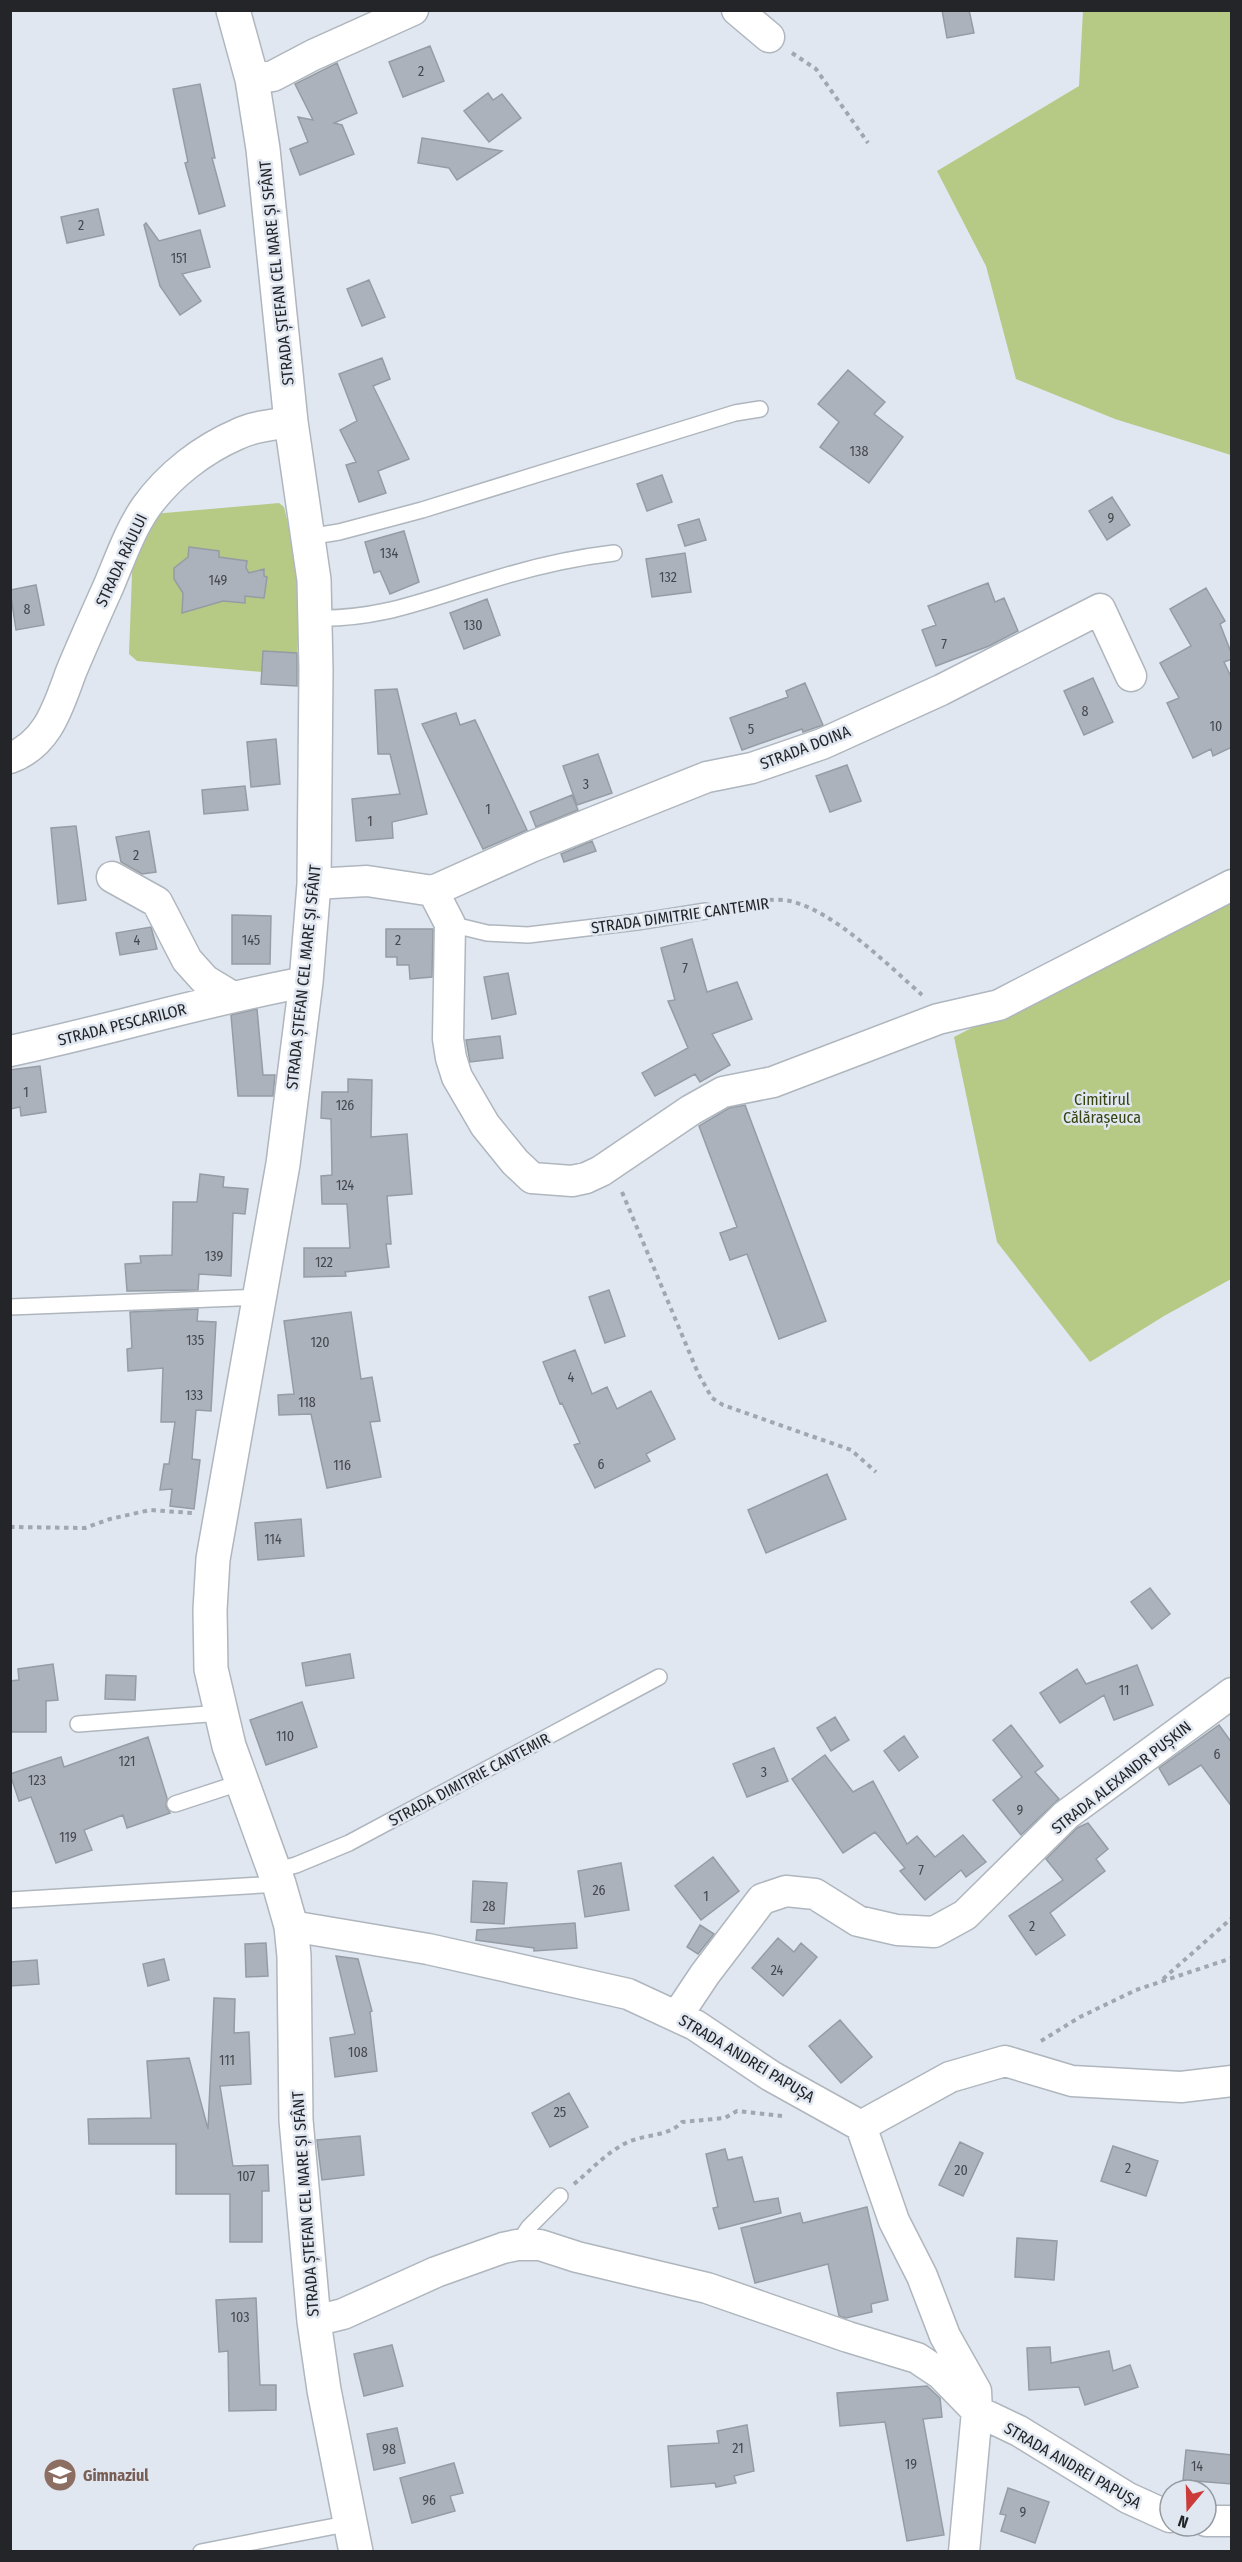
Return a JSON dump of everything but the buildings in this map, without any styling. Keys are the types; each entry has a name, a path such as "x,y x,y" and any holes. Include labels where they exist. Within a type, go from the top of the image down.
{"main road":[{"name":"STRADA ȘTEFAN CEL MARE ȘI SFÂNT","path":"233,10 252,79 263,149 291,422 314,580 314,884 306,982 283,1164 213,1559 210,1610 211,1669 221,1713 242,1782 277,1877 291,1926 294,1956 296,2120 314,2321 324,2390 354,2537"}],"street":[{"path":"252,79 273,76 313,55 413,10"},
{"path":"737,10 769,37"},
{"name":"STRADA RÂULUI","path":"10,758 32,746 43,736 54,717 78,654 130,536 146,507 189,462 239,433 291,422"},
{"name":"STRADA DOINA","path":"433,891 531,847 707,777 752,768 822,744 941,690 1100,609 1131,676"},
{"path":"112,877 158,902 187,960 205,980 233,997"},
{"path":"314,884 367,881 401,884 433,891 450,924 448,1039 457,1077 485,1125 514,1162 532,1178 572,1181 601,1171 691,1110 723,1092 773,1082 938,1019 999,1005 1232,885"},
{"name":"STRADA PESCARILOR","path":"10,1051 233,997 306,982"},
{"name":"STRADA ALEXANDR PUȘKIN","path":"677,2016 688,1997 762,1899 786,1891 815,1894 858,1921 897,1930 934,1932 964,1915 1066,1815 1232,1693"},
{"name":"STRADA ANDREI PAPUȘA","path":"291,1926 428,1949 628,1994 695,2025 771,2076 861,2126"},
{"path":"964,2552 977,2411 976,2391 945,2336 922,2276 894,2221 861,2126 950,2077 1005,2061 1072,2081 1181,2087 1232,2081"},
{"name":"STRADA ANDREI PAPUȘA","path":"314,2321 343,2314 436,2272 517,2245 540,2245 577,2257 707,2288 848,2337 917,2358 936,2369 977,2411 1038,2442 1128,2498 1158,2512"}],"lane":[{"path":"308,537 339,532 422,510 735,412 760,409"},
{"path":"315,618 345,619 406,608 500,577 574,558 614,552"},
{"name":"STRADA DIMITRIE CANTEMIR","path":"450,924 487,933 528,934 637,922 706,911"},
{"path":"10,1307 261,1297"},
{"name":"STRADA DIMITRIE CANTEMIR","path":"277,1877 296,1865 349,1843 659,1677"},
{"path":"78,1725 221,1713"},
{"path":"175,1804 242,1782"},
{"path":"10,1900 277,1877"},
{"path":"517,2245 529,2227 560,2196"},
{"name":"STRADA ȘTEFAN CEL MARE ȘI SFÂNT","path":"201,2552 354,2537"}],"path":[{"path":"769,37 816,69 868,143"},
{"name":"STRADA DIMITRIE CANTEMIR","path":"706,911 763,901 788,901 815,911 848,932 933,1004 938,1019"},
{"path":"601,1171 622,1191 698,1373 712,1398 723,1405 851,1450 876,1472"},
{"path":"10,1527 85,1528 110,1519 150,1510 219,1516"},
{"path":"1161,1981 1232,1918"},
{"path":"1005,2061 1080,2017 1136,1990 1232,1958"},
{"path":"560,2196 612,2151 628,2142 676,2129 682,2122 725,2118 737,2111 792,2118"}],"green space":[{"path":"1083,11 1231,11 1231,455 1115,419 1016,379 986,266 937,171 1079,86"},
{"path":"279,503 284,507 302,582 297,653 263,651 262,672 137,661 129,654 133,548 153,514"},
{"name":"Cimitirul Călărașeuca","path":"1231,894 1231,1279 1164,1316 1090,1362 997,1242 954,1037"}],"place":[{"name":"Gimnaziul","path":"60,2475"}]}
